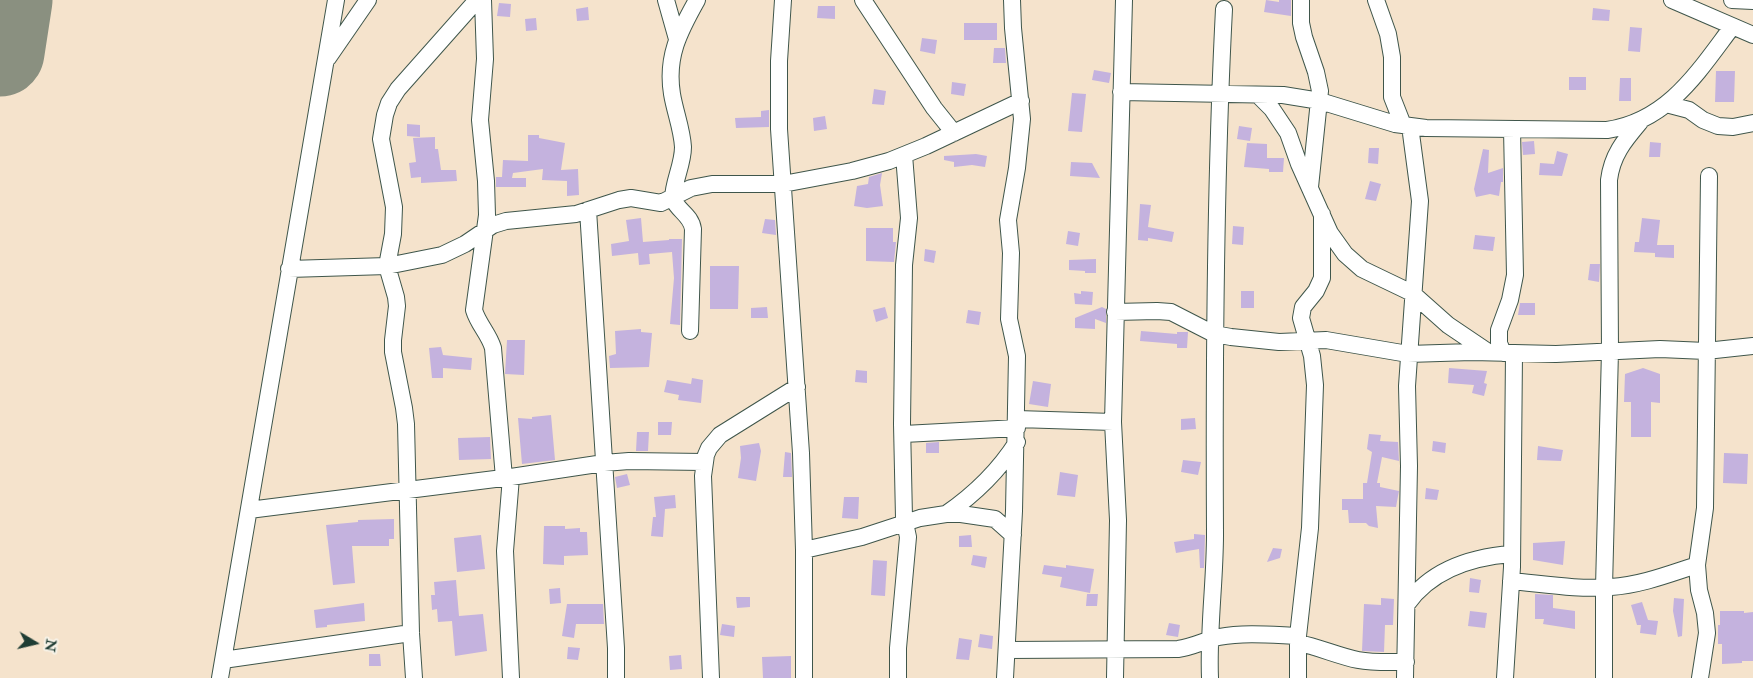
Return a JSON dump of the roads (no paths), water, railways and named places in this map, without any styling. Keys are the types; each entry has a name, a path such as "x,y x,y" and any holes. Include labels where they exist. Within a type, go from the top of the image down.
{"street":[{"path":"220,678 336,0"},
{"path":"326,62 368,0"},
{"path":"414,678 404,408 393,352 396,297 388,274 394,224 394,207 381,139 384,115 398,89 477,0"},
{"path":"483,0 485,50 480,120 486,190 485,229 474,310 479,323 488,334 493,348 507,478 505,551 510,678"},
{"path":"666,0 677,38"},
{"path":"690,331 694,229 690,219 676,205 673,197 682,158 681,133 672,94 671,79 672,57 677,38 697,0"},
{"path":"783,0 778,95 801,461 804,550 804,678"},
{"path":"863,0 934,108 954,133"},
{"path":"1005,678 1017,430 1017,356 1009,319 1011,253 1008,231 1022,119 1014,46 1012,0"},
{"path":"1115,678 1114,649 1118,546 1113,422 1124,0"},
{"path":"1301,0 1301,23 1318,81 1320,101 1310,186"},
{"path":"1007,650 1178,649 1233,635 1298,639 1345,657 1406,670 1409,452 1407,409 1408,354 1420,201 1407,126 1392,97 1392,57 1388,34 1376,0"},
{"path":"1672,0 1753,35"},
{"path":"1732,0 1750,1"},
{"path":"1210,678 1210,640 1215,565 1214,334 1224,8"},
{"path":"1121,92 1284,95 1320,101 1379,120 1407,126 1607,130 1630,126 1666,104 1694,78 1732,27"},
{"path":"1258,95 1272,109 1288,132 1330,233 1353,262 1362,269 1414,295 1456,331 1502,353"},
{"path":"289,269 388,266 442,255 465,244 485,229 506,221 576,214 619,200 639,199 660,203 692,188 712,184 783,184 852,171 904,155 1021,101"},
{"path":"1666,104 1688,110 1703,120 1718,126 1733,127 1753,123"},
{"path":"1604,678 1604,587 1610,352 1610,170 1616,151 1641,121"},
{"path":"1505,678 1512,554 1502,353 1498,330 1510,300 1515,269 1512,129"},
{"path":"898,678 898,648 908,538 905,523 904,434 902,424 904,265 909,218 904,155"},
{"path":"1700,678 1707,644 1705,612 1699,590 1697,565 1705,508 1709,176"},
{"path":"588,210 616,648 616,678"},
{"path":"1298,678 1298,639 1310,528 1315,385 1313,363 1301,312 1306,301 1316,291 1322,278 1322,214"},
{"path":"1116,312 1171,312 1214,334 1255,340 1279,342 1334,341 1408,354 1556,354 1660,349 1706,351 1753,346"},
{"path":"712,678 703,476 704,462 709,448 720,435 797,388"},
{"path":"904,434 1017,430 1113,422"},
{"path":"946,514 961,504 988,480 1017,430"},
{"path":"249,510 507,478 604,463 629,461 704,462"},
{"path":"804,550 862,537 920,518 946,514 994,519 1013,535"},
{"path":"1407,604 1420,587 1444,571 1481,558 1512,554"},
{"path":"1511,581 1604,587 1630,585 1697,565"},
{"path":"223,660 411,633"}]}
